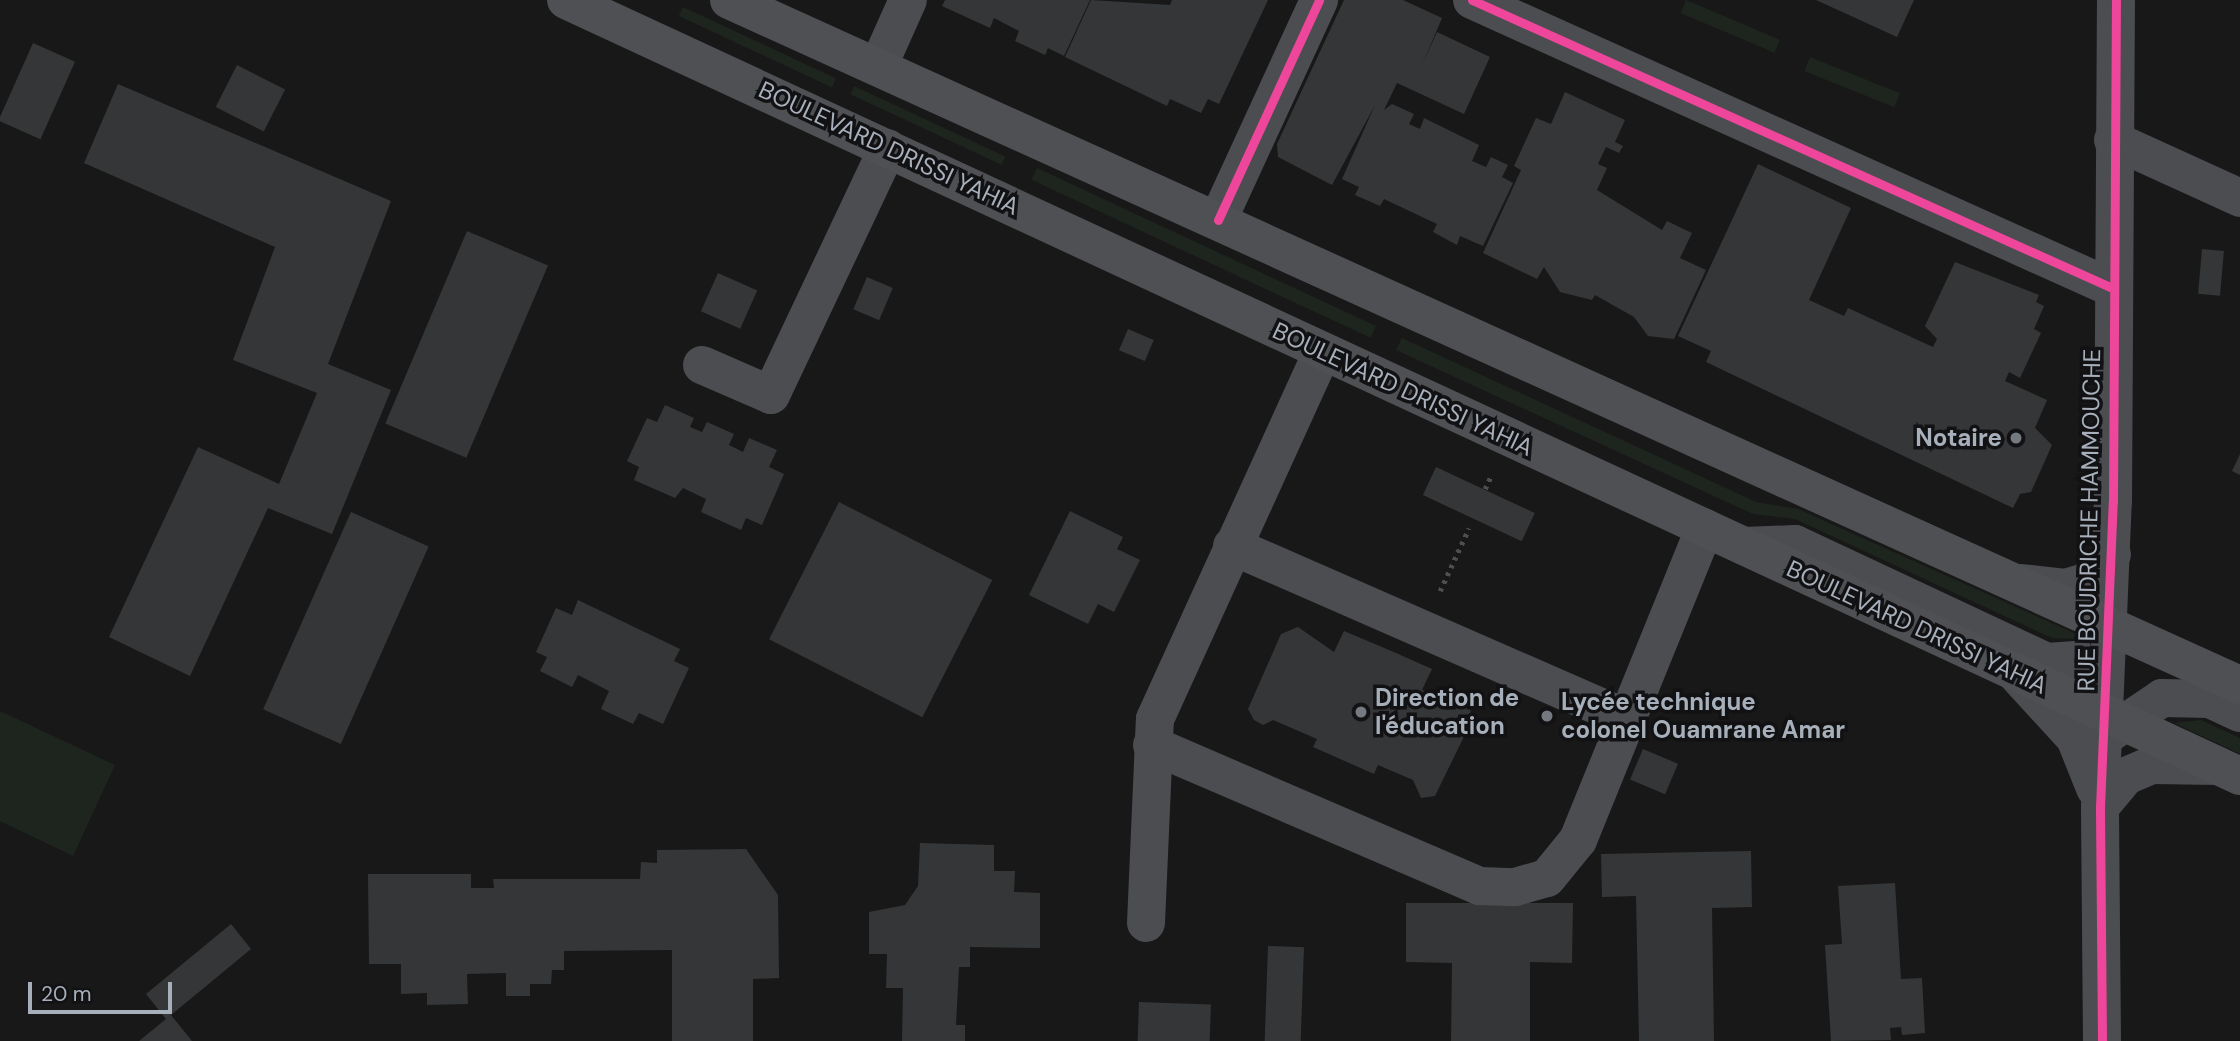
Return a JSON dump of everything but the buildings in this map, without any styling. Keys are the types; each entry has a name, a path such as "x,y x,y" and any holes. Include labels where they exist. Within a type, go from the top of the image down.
{"main road":[{"name":"BOULEVARD DRISSI YAHIA","path":"566,0 2014,672 2111,724 2230,771"},
{"path":"729,0 2022,583 2109,628 2164,648 2240,685"}],"street":[{"path":"878,66 908,0"},
{"path":"1218,220 1319,0"},
{"path":"1472,0 2110,287"},
{"name":"RUE BOUDRICHE HAMMOUCHE","path":"2102,1041 2100,807 2111,724 2110,287 2116,0"},
{"path":"2113,140 2240,198"},
{"path":"702,365 771,396 888,148"},
{"path":"1146,923 1155,719 1322,353"},
{"path":"1152,745 1480,886 1515,887 1547,878 1566,860 1705,528"},
{"path":"1744,546 1795,544 2047,662 2089,659 2109,628"},
{"path":"1232,546 1626,718"},
{"path":"2022,583 2064,588 2089,581 2112,555"},
{"path":"2112,555 2124,601 2164,648"},
{"path":"2014,672 2075,738 2100,807"},
{"path":"2111,724 2162,698 2210,699 2240,713"},
{"path":"2100,807 2126,776 2152,765 2230,771"}],"path":[{"path":"1423,630 1469,528"}],"shaded area":[{"path":"1686,0 1780,40 1774,53 1681,13"},
{"path":"683,7 836,78 832,87 679,16"},
{"path":"1810,57 1900,93 1894,107 1804,71"},
{"path":"854,86 1005,157 1002,165 850,94"},
{"path":"1037,168 1376,326 1370,338 1032,180"},
{"path":"1402,338 1756,502 1798,509 2076,634 2073,639 2052,638 1795,519 1753,514 1396,350"},
{"path":"0,711 115,765 73,856 0,821"},
{"path":"2201,720 2240,738 2240,754 2174,723"}],"cycle path":[{"path":"1218,220 1319,0"},
{"path":"1472,0 2110,287"},
{"path":"2102,1041 2100,807 2113,501 2116,0"}],"place":[{"name":"Notaire","path":"2016,438"},
{"name":"Direction de l'éducation","path":"1361,712"},
{"name":"Lycée technique colonel Ouamrane Amar","path":"1547,716"}]}
